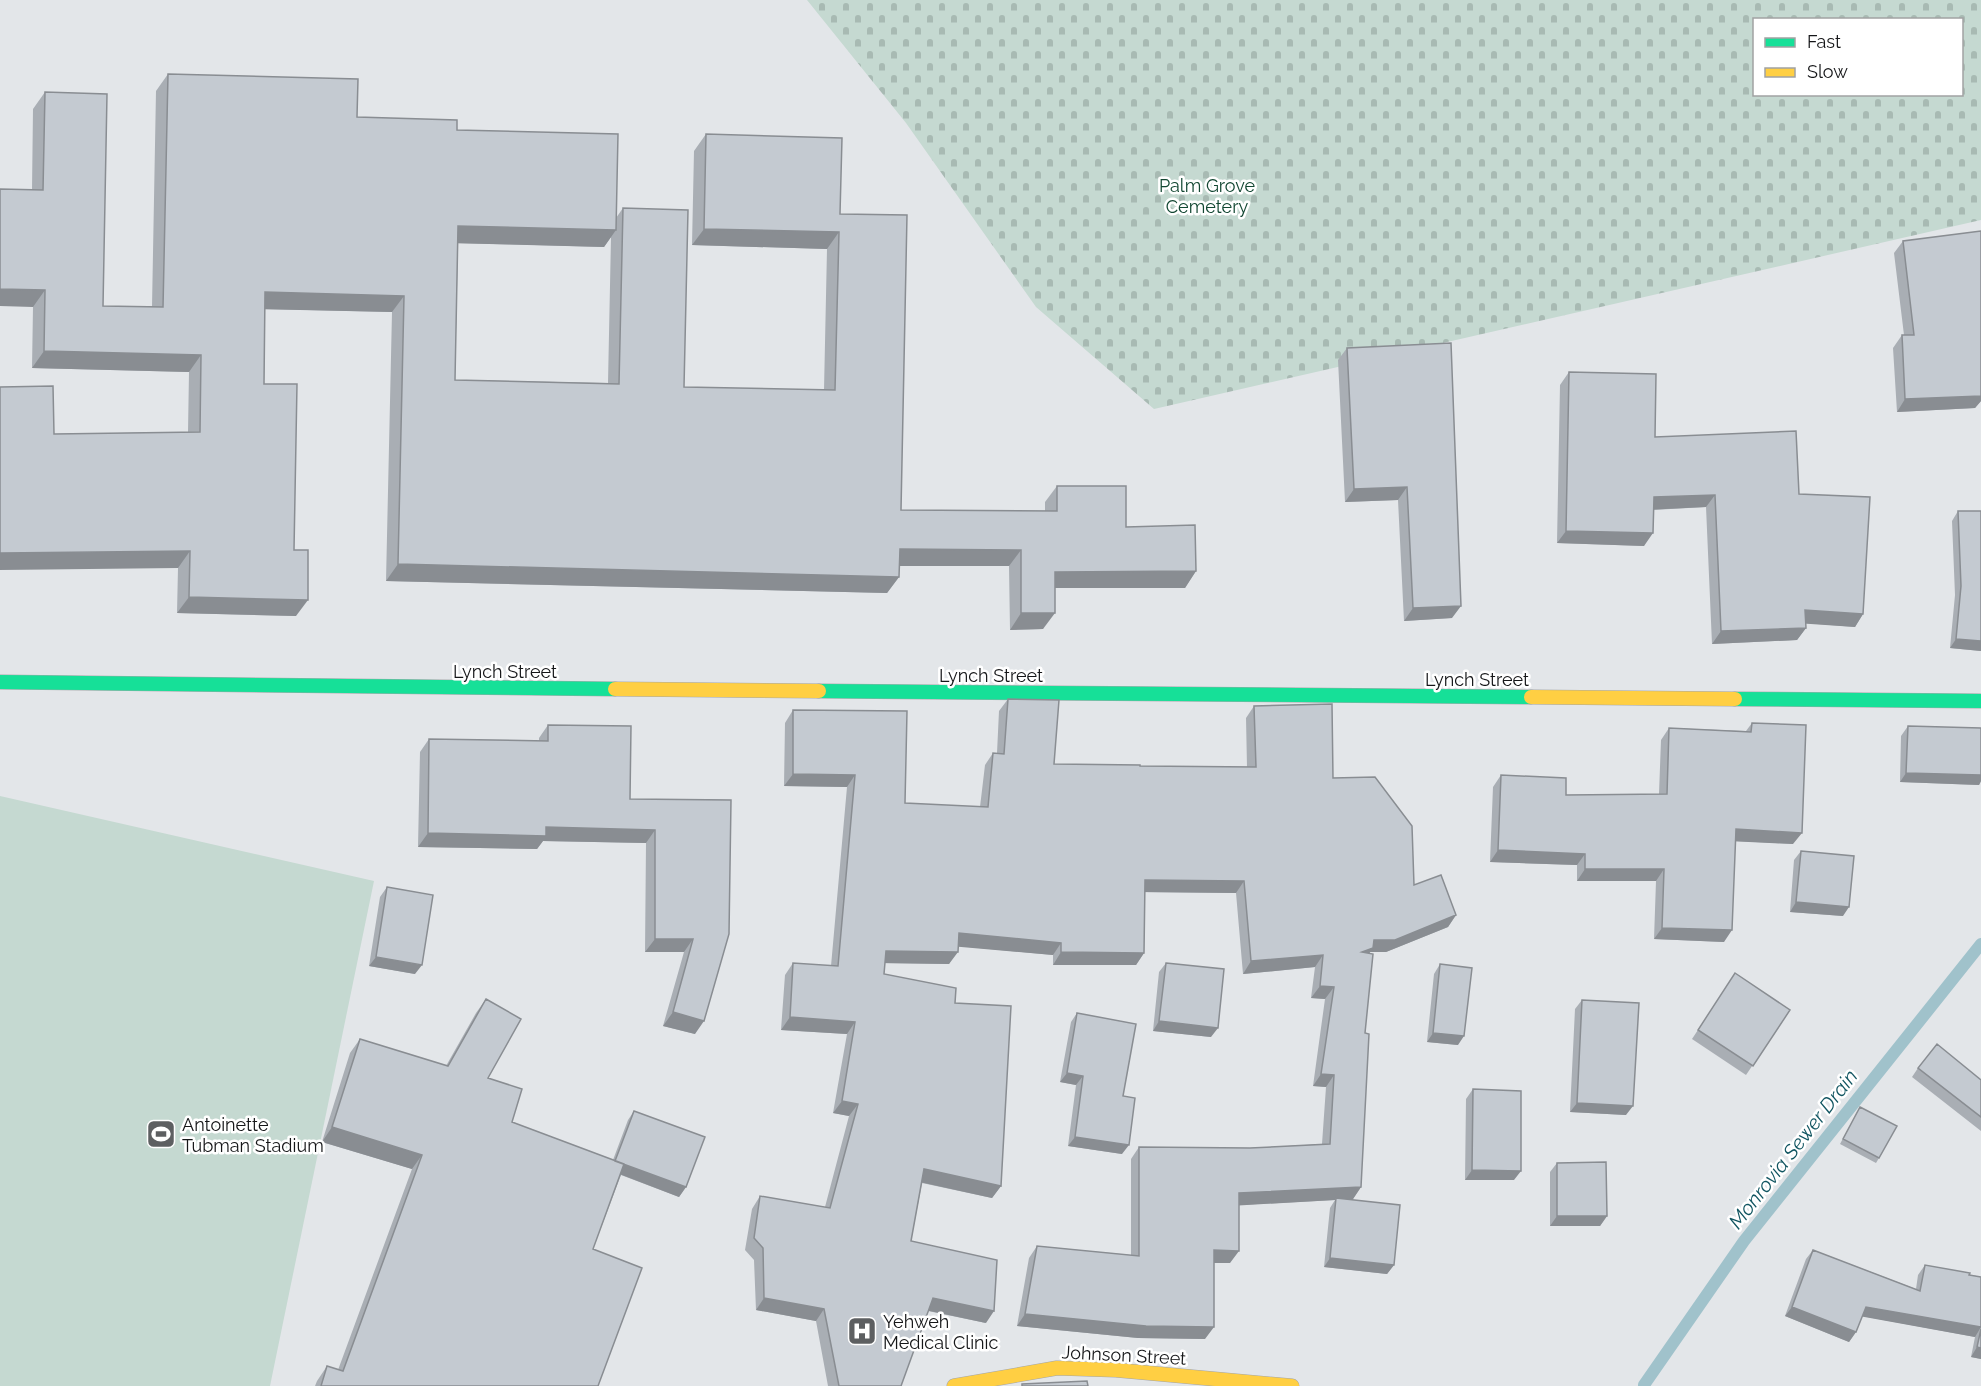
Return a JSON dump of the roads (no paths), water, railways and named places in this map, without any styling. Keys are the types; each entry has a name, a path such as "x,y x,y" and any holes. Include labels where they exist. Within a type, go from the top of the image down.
{"street":[{"name":"Lynch Street","path":"0,682 370,688 1981,701"},
{"name":"Johnson Street","path":"954,1386 1057,1368 1116,1370 1292,1386"}],"waterway":[{"name":"Monrovia Sewer Drain","path":"1644,1385 1744,1241 1981,944"}],"place":[{"name":"Antoinette Tubman Stadium","path":"161,1134"},
{"name":"Yehweh Medical Clinic","path":"862,1331"}],"park label":[{"name":"Palm Grove Cemetery","path":"1207,195"}]}
